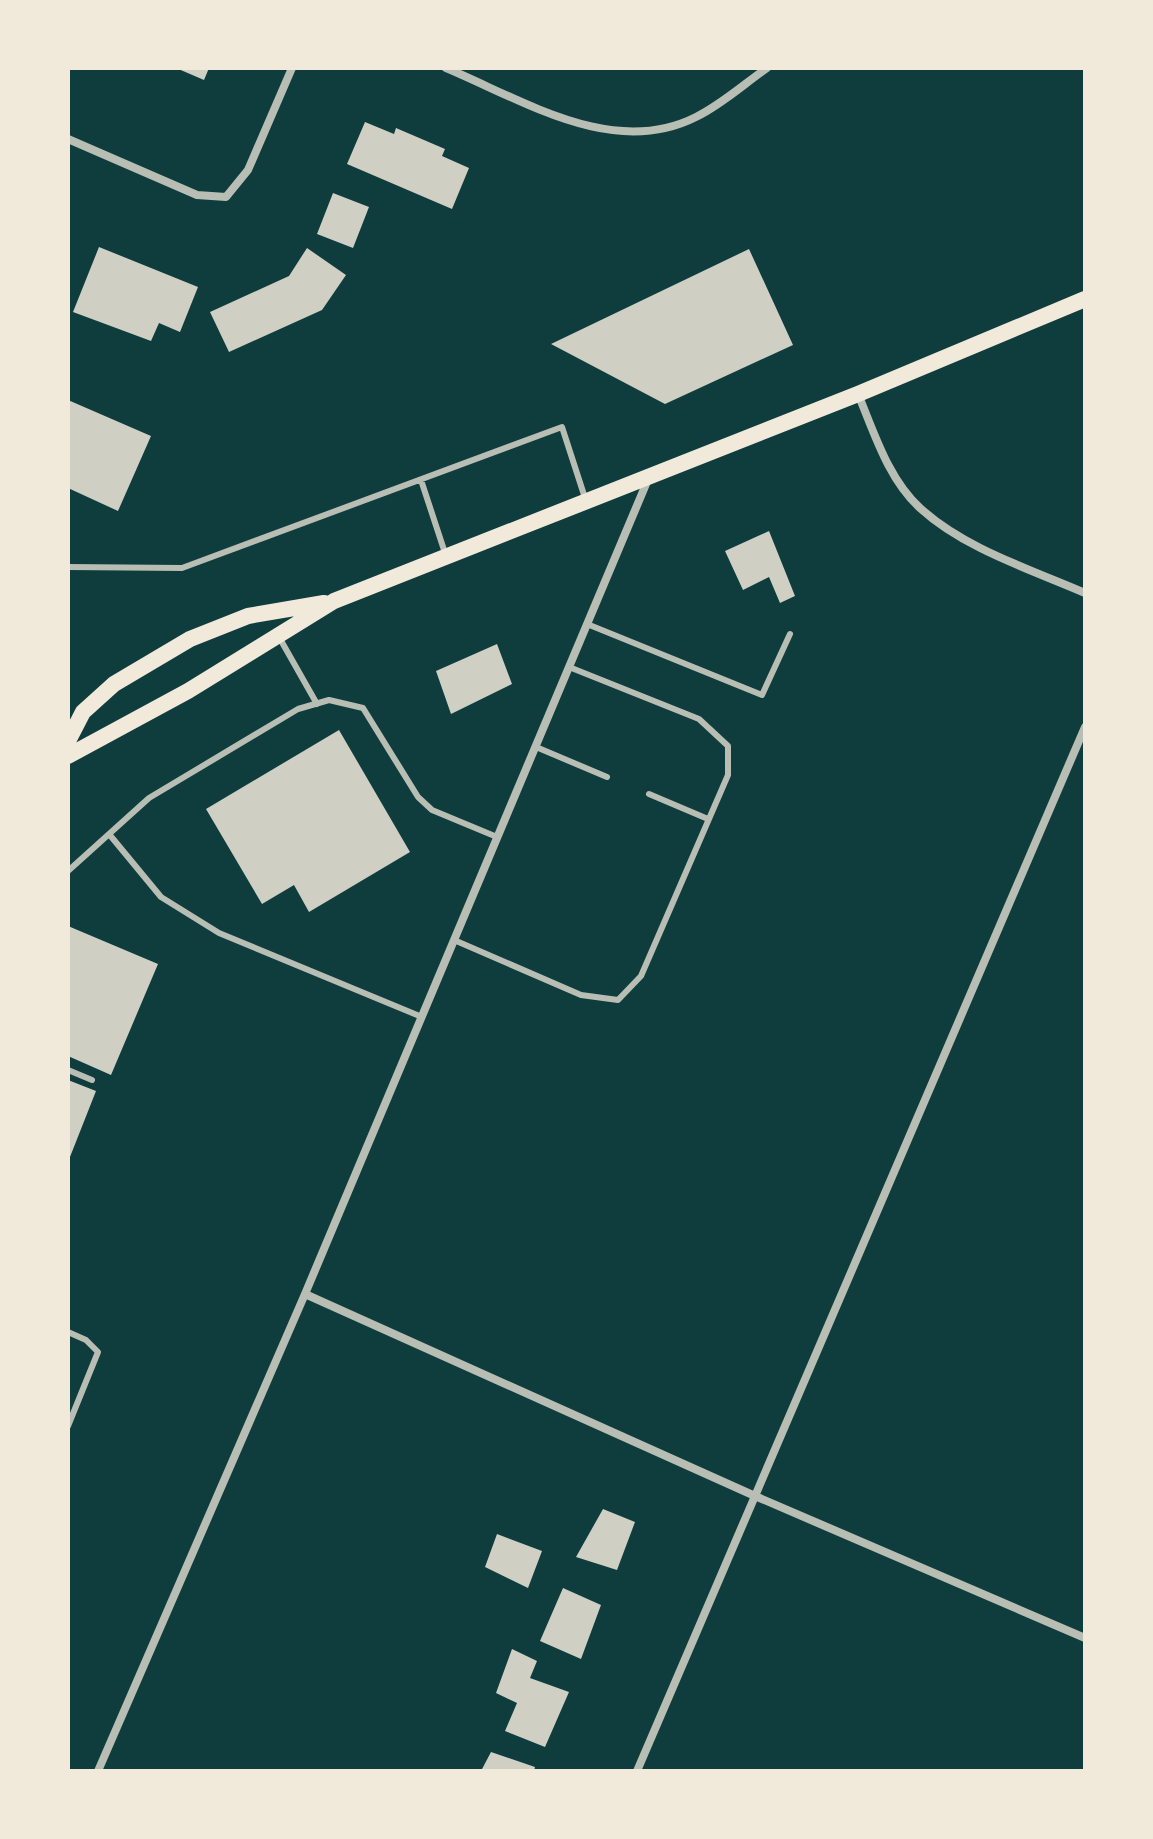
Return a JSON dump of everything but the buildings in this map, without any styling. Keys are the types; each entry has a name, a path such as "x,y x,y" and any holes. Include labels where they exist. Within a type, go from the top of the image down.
{"main road":[{"path":"68,756 188,691 334,601 858,394 1085,299"},
{"path":"68,741 83,712 114,684 190,639 248,616 334,601"}],"street":[{"path":"68,139 197,195 226,197 248,170 292,68"},
{"path":"446,68 583,125 617,133 654,133 696,117 767,68"},
{"path":"858,394 888,466 918,507 960,538 1085,593"},
{"path":"98,1771 305,1294 650,476"},
{"path":"637,1771 1085,727"},
{"path":"305,1294 755,1496 1085,1638"}],"lane":[{"path":"68,567 182,568 562,427 586,501"},
{"path":"421,480 446,557"},
{"path":"587,624 762,695 790,634"},
{"path":"278,636 317,704"},
{"path":"454,940 581,995 618,1000 641,976 728,775 728,746 699,719 569,667"},
{"path":"68,871 149,798 298,709 329,700 363,708 432,810 497,837"},
{"path":"536,747 607,777"},
{"path":"649,794 708,819"},
{"path":"109,834 161,897 192,919 422,1017"},
{"path":"68,1070 92,1080"},
{"path":"68,1332 86,1340 98,1352 68,1426"}]}
